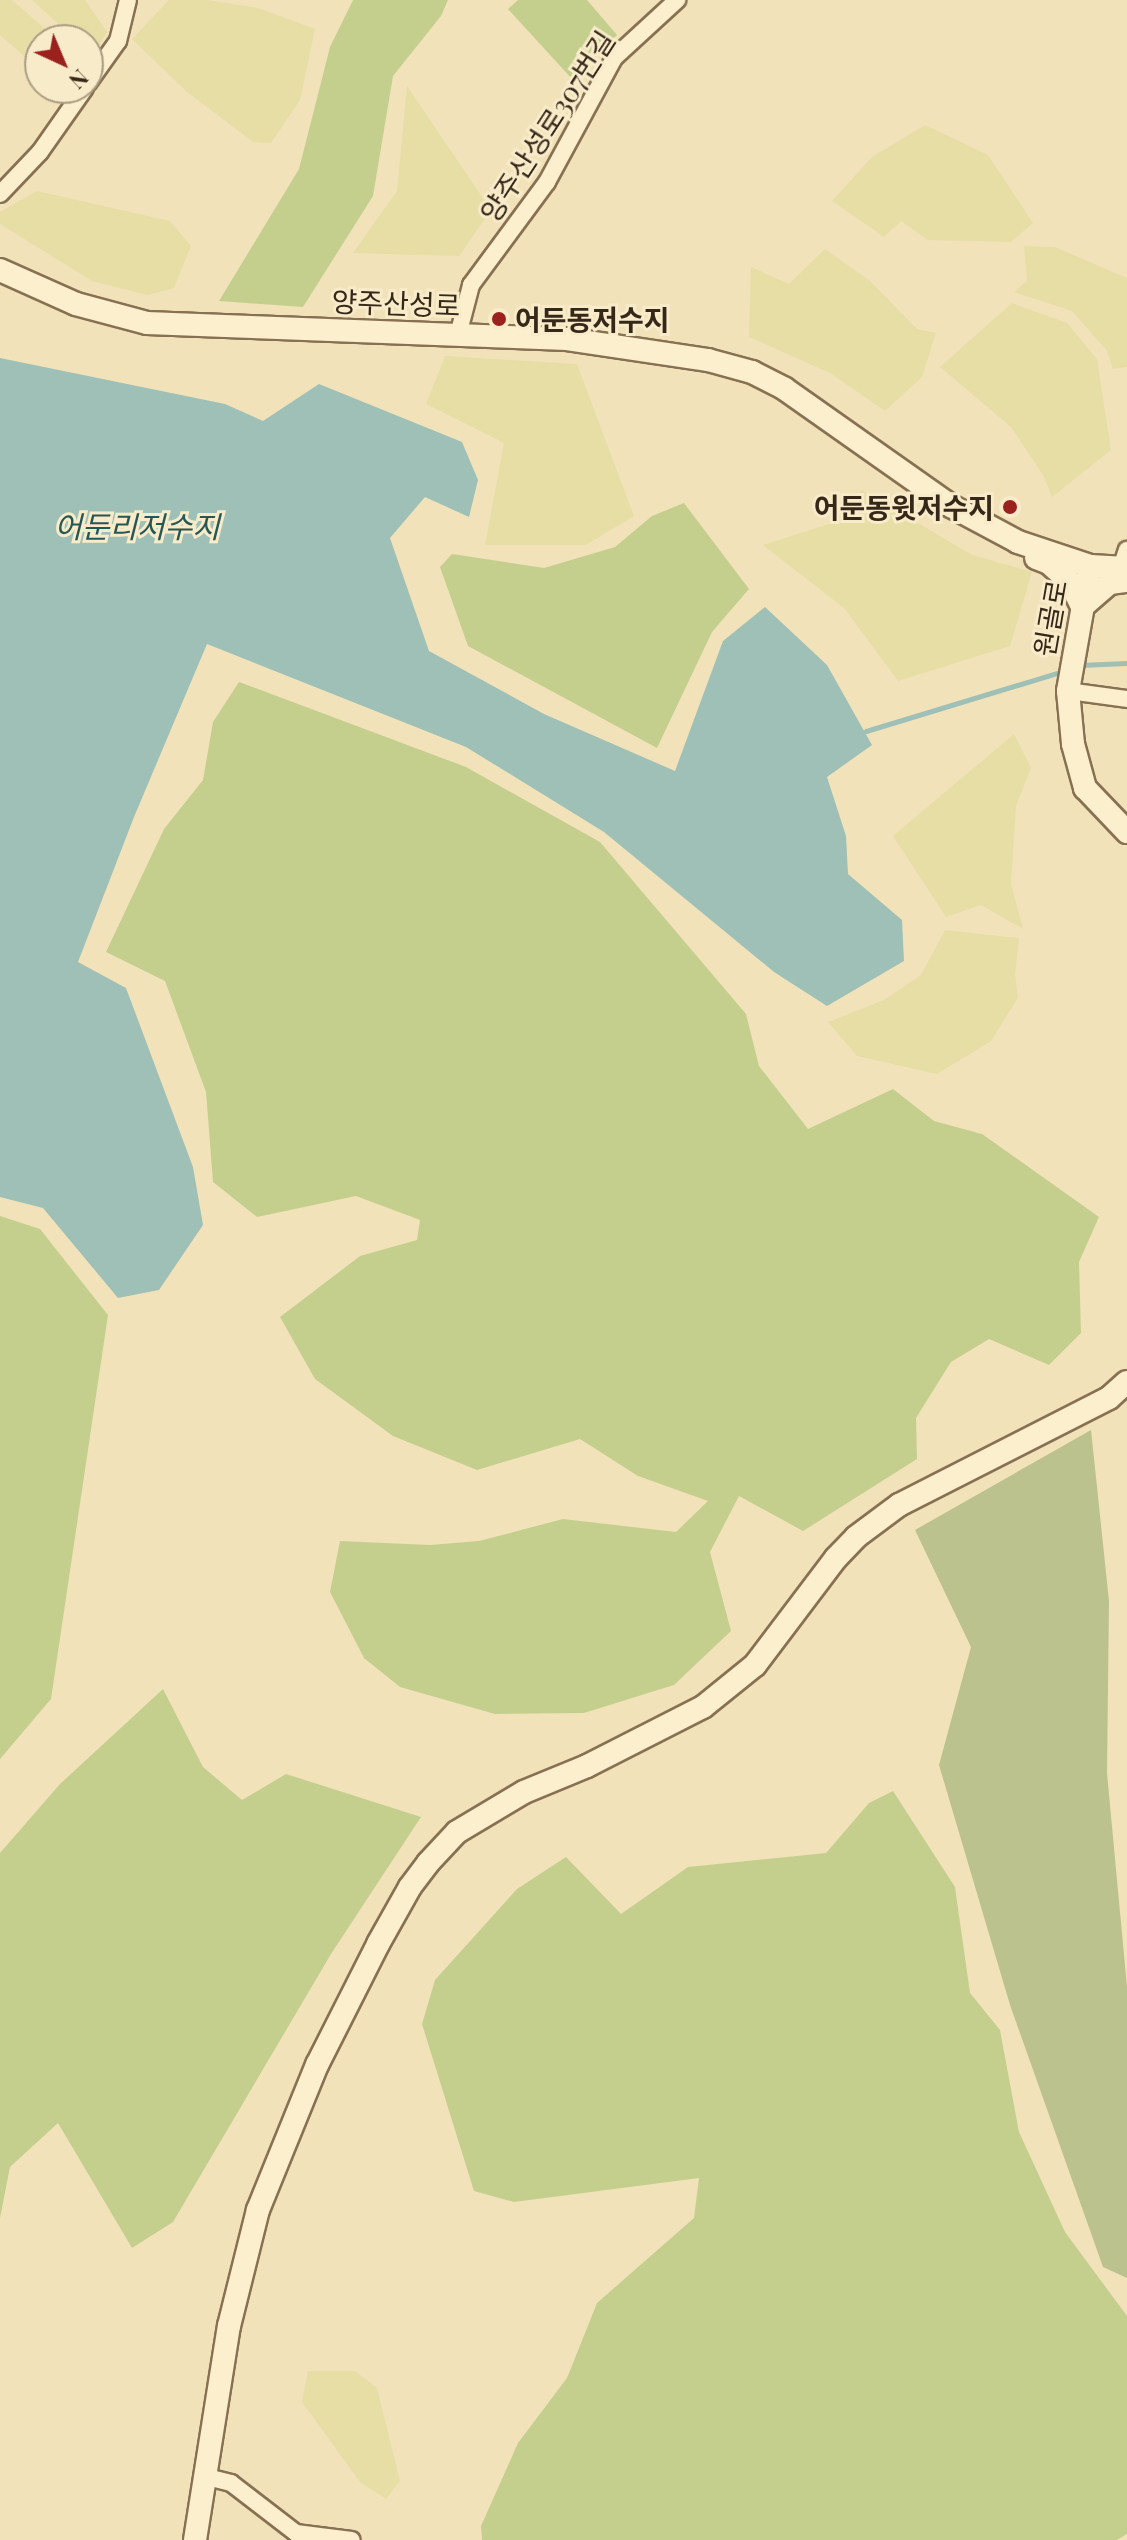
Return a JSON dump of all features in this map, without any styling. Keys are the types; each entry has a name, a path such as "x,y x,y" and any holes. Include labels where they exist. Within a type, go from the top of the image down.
{"street":[{"path":"104,61 118,41 128,0"},
{"name":"양주산성로307번길","path":"458,335 471,285 547,182 614,58 677,0"},
{"path":"0,194 40,152 73,104"},
{"name":"양주산성로","path":"0,270 76,304 147,323 581,340 684,354 752,372 820,411 951,506 1018,542 1090,566 1126,567"},
{"path":"991,528 998,543 1055,568 1070,582 1082,607 1126,567"},
{"name":"원골로","path":"1090,566 1069,686 1073,744 1085,788 1127,832"},
{"path":"1069,686 1127,699"},
{"path":"195,2540 229,2326 258,2210 317,2065 378,1944 410,1887 428,1863 457,1832 524,1792 587,1766 703,1707 755,1665 797,1614 836,1558 856,1537 899,1505 1109,1398 1127,1382"},
{"path":"203,2476 231,2483 296,2533 352,2540"}],"shaded area":[{"path":"0,0 12,0 40,24 24,24 24,56 0,35"},
{"path":"32,0 85,0 102,24 58,24"},
{"path":"169,0 209,0 258,8 315,29 300,100 271,143 253,142 187,92 132,39"},
{"path":"407,86 491,210 459,256 353,253 397,191"},
{"path":"925,125 988,155 1033,223 1011,242 928,240 901,221 884,237 832,201 872,157"},
{"path":"37,191 170,221 191,246 174,288 147,295 92,281 0,224 0,212"},
{"path":"1024,246 1055,247 1127,278 1127,367 1113,369 1107,351 1072,311 1014,292 1027,281"},
{"path":"825,249 869,280 917,329 936,333 922,377 885,411 830,373 749,337 751,267 789,284"},
{"path":"1012,303 1067,323 1097,359 1111,450 1052,497 1043,475 1011,427 940,367"},
{"path":"445,356 577,364 634,516 586,545 485,545 504,443 426,404"},
{"path":"862,490 972,555 1032,572 1010,646 898,681 845,609 763,545 832,523"},
{"path":"1014,734 1031,768 1016,806 1011,884 1023,929 981,905 946,917 893,836"},
{"path":"945,930 1019,938 1015,974 1018,998 991,1041 937,1074 857,1056 828,1022 884,1000 921,975"},
{"path":"308,2371 355,2371 377,2388 400,2481 386,2499 360,2482 302,2402"}],"green space":[{"path":"353,0 448,0 441,16 393,76 373,196 303,307 219,301 299,169 330,47"},
{"path":"518,0 587,0 617,35 573,80 508,9"},
{"path":"684,503 749,589 712,632 657,748 468,646 440,567 452,554 544,568 615,547 652,516"},
{"path":"239,682 466,767 600,842 746,1014 759,1066 808,1129 893,1089 934,1121 982,1134 1099,1217 1079,1262 1081,1333 1049,1365 989,1339 951,1362 916,1418 917,1459 803,1531 739,1496 710,1552 731,1631 674,1685 584,1713 495,1714 400,1687 364,1658 330,1592 340,1541 430,1545 479,1541 563,1519 676,1532 708,1501 638,1476 580,1439 477,1470 393,1436 315,1379 280,1317 360,1256 417,1240 420,1220 356,1196 257,1217 213,1182 206,1092 165,981 106,952 164,829 203,780 213,722"},
{"path":"0,1216 40,1229 108,1315 51,1699 0,1759"},
{"path":"1091,1430 1109,1601 1107,1773 1127,1987 1127,2278 1103,2267 1010,2005 939,1765 971,1647 915,1530"},
{"path":"163,1689 203,1767 242,1800 286,1774 421,1817 331,1954 173,2222 132,2248 58,2123 10,2167 0,2218 0,1853 60,1784"},
{"path":"893,1791 955,1887 970,1993 1000,2030 1019,2132 1065,2232 1127,2316 1127,2534 1117,2540 482,2540 481,2526 518,2443 567,2378 597,2303 694,2218 699,2178 514,2202 474,2191 422,2024 435,1980 517,1889 566,1857 621,1914 688,1867 826,1853 869,1803"}],"water":[{"name":"어둔리저수지","path":"0,358 225,404 263,421 319,384 462,442 478,480 469,517 425,497 390,538 429,651 544,714 675,771 723,641 765,607 827,665 872,745 827,777 846,836 848,874 902,920 904,961 827,1006 774,972 604,832 466,747 207,644 134,817 78,962 126,988 193,1167 203,1225 159,1290 118,1298 43,1208 0,1197"}],"waterway":[{"path":"1080,665 1127,663"},
{"path":"866,731 1063,671"}],"place":[{"name":"어둔동저수지","path":"499,319"},
{"name":"어둔동윗저수지","path":"1010,507"}]}
